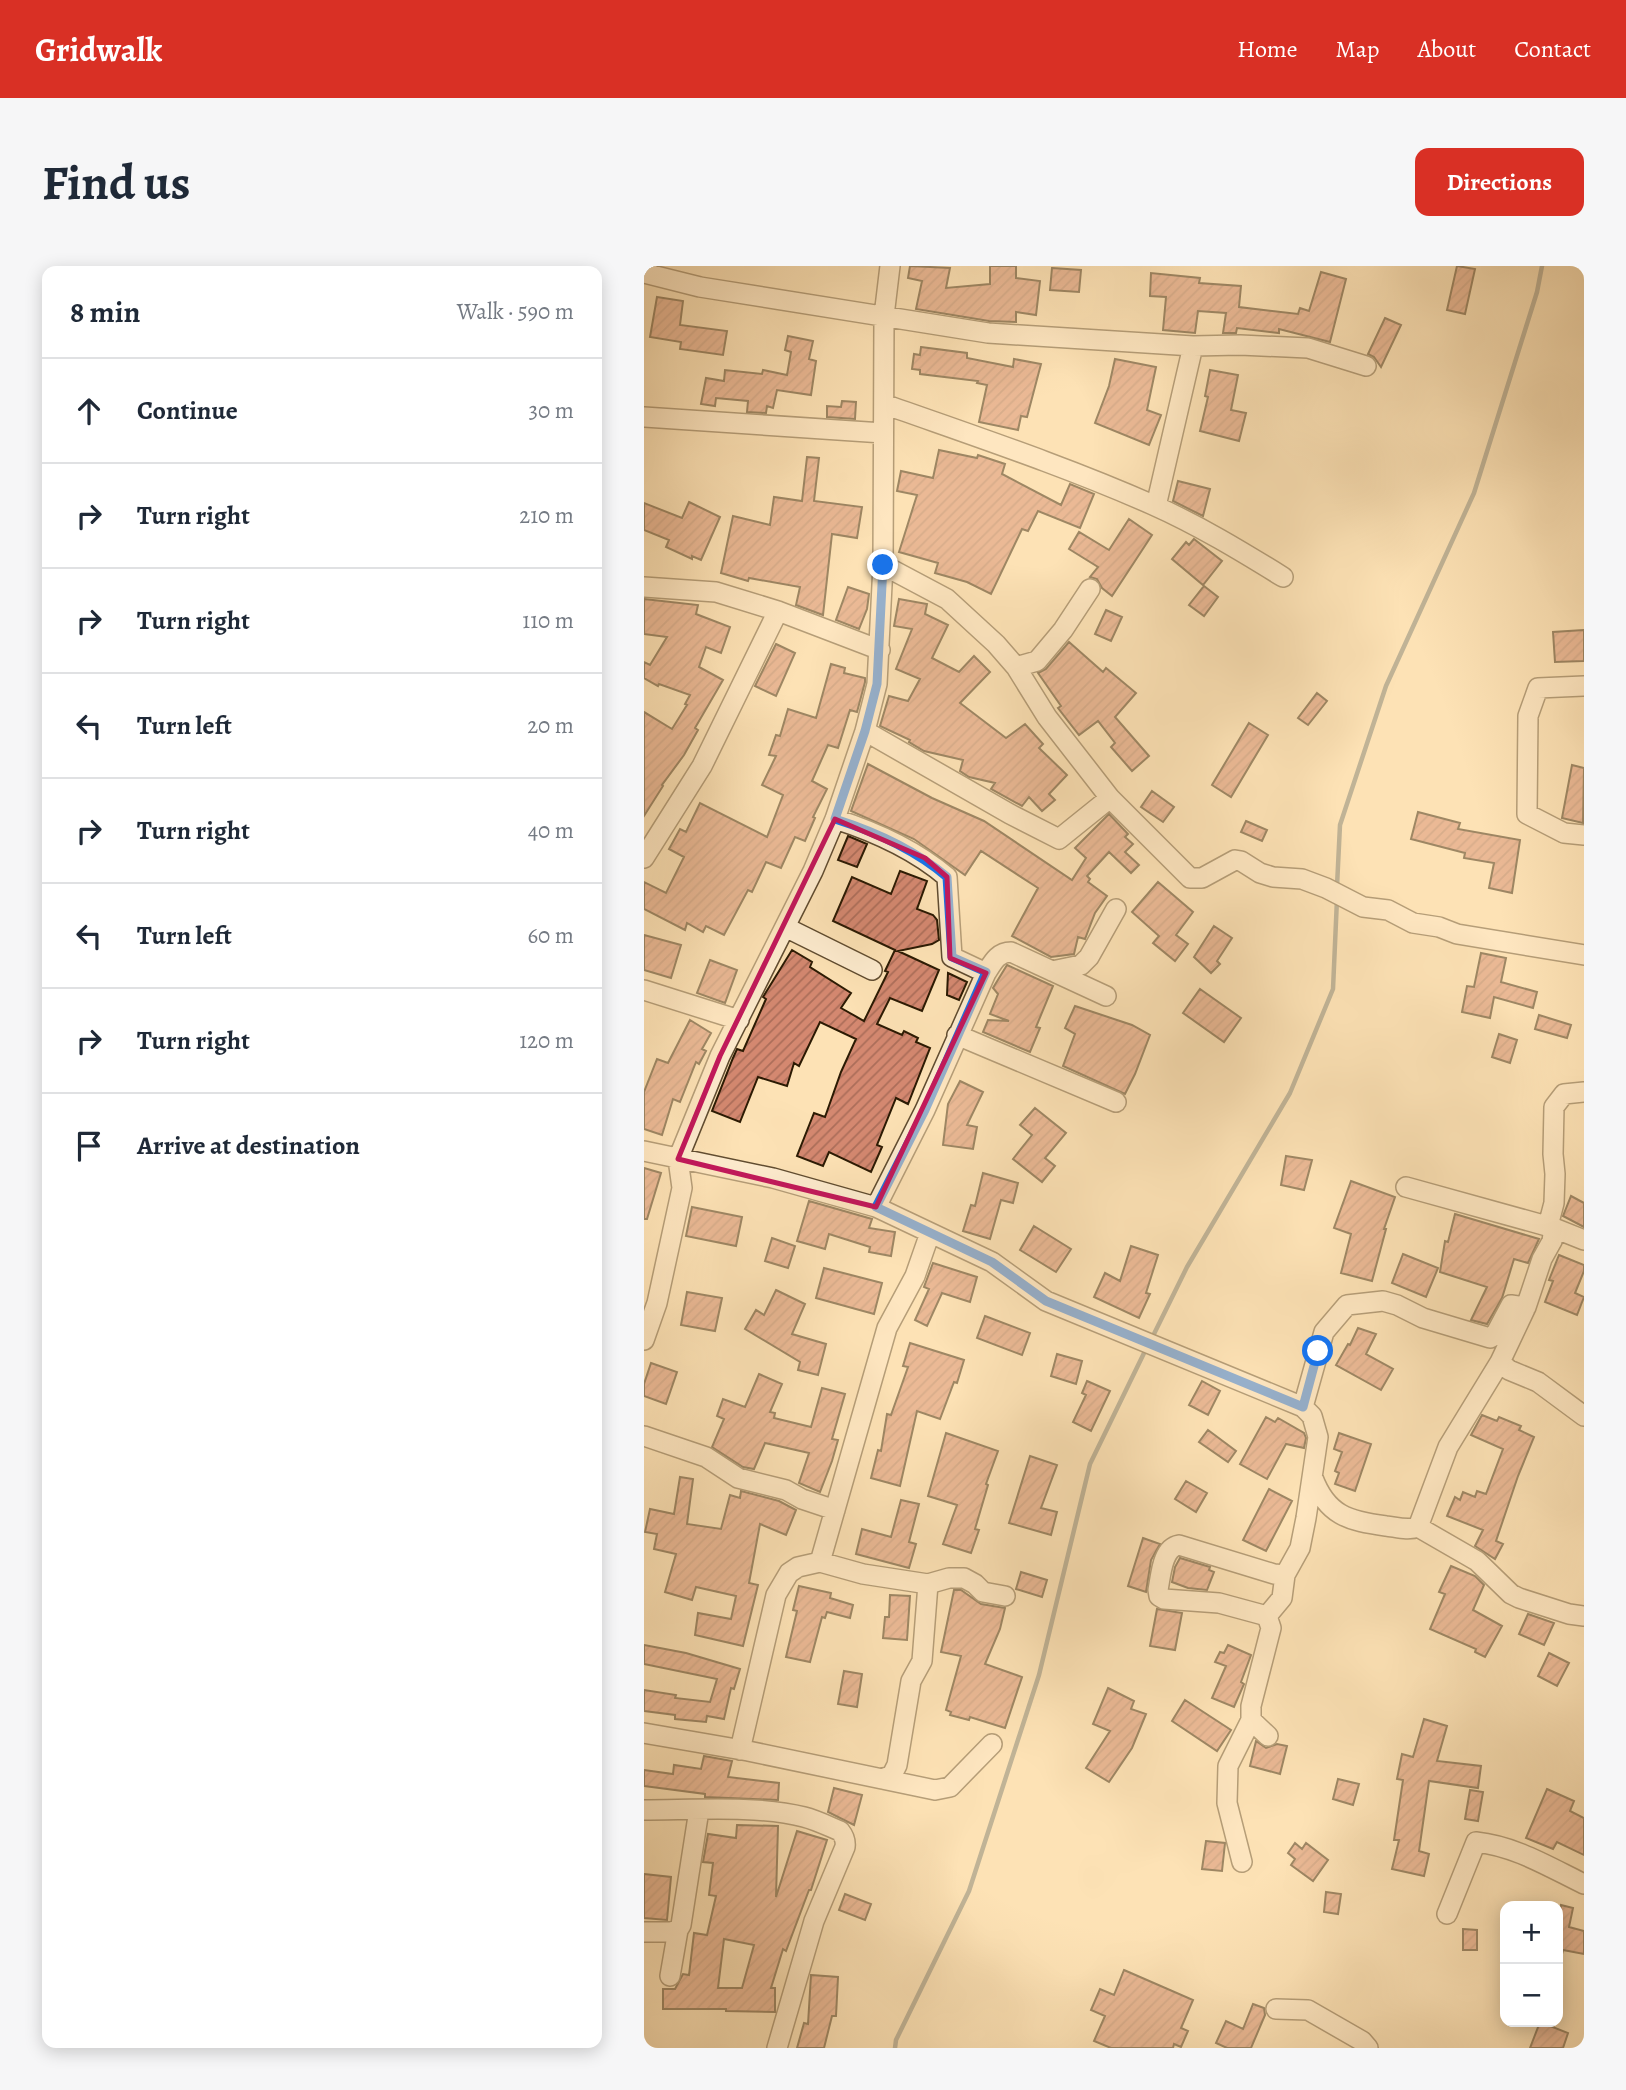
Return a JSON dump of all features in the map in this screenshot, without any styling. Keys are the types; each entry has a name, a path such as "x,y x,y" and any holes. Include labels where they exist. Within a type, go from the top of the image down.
{"street":[{"path":"647,266 644,273 700,287 989,333 1193,346 1308,348 1366,366"},
{"path":"644,1340 657,1303 680,1199 682,1188 678,1159 720,1056 785,928 835,819 865,731 877,684 883,565 884,316 890,266"},
{"path":"1156,506 1193,346"},
{"path":"884,404 1080,474 1156,506 1244,552 1283,577"},
{"path":"644,417 883,433"},
{"path":"883,565 947,599 996,644 1016,667 1047,717 1110,798 1190,877 1202,878 1235,860 1241,861 1260,873 1273,877 1302,879 1363,907 1388,910 1413,923 1439,927 1457,934 1573,951 1584,955"},
{"path":"644,587 716,592 778,611 880,650"},
{"path":"1016,667 1037,661 1063,630 1090,589"},
{"path":"644,858 702,766 778,611"},
{"path":"1584,686 1538,688 1528,716 1526,753 1527,814 1564,833 1584,835"},
{"path":"865,731 1059,839 1110,798"},
{"path":"835,819 867,829 925,858 947,877 952,957 986,972"},
{"path":"1052,971 1081,965 1089,957 1116,908"},
{"path":"785,928 872,970"},
{"path":"876,1207 925,1110 986,972 997,956 1012,952 1106,996"},
{"path":"644,990 739,1020"},
{"path":"957,1035 1116,1102"},
{"path":"1418,1527 1448,1447 1500,1362 1526,1307 1542,1259 1552,1241 1554,1107 1564,1094 1584,1092"},
{"path":"644,1151 773,1178 876,1207 992,1262 1046,1301 1303,1407 1312,1416 1318,1437 1300,1548 1285,1575 1282,1598 1267,1616"},
{"path":"1406,1187 1551,1227 1584,1240"},
{"path":"820,1562 887,1328 915,1276 930,1233"},
{"path":"1303,1407 1324,1332 1347,1305 1383,1301 1423,1318 1490,1338 1511,1305 1526,1307"},
{"path":"1500,1362 1509,1370 1538,1382 1584,1416"},
{"path":"644,1436 706,1457 738,1478 786,1490 802,1499 835,1510"},
{"path":"1312,1478 1320,1497 1346,1517 1382,1525 1412,1529 1418,1527 1477,1561 1511,1594 1569,1614 1584,1616"},
{"path":"1267,1616 1219,1602 1164,1599 1159,1596 1167,1551 1179,1545 1285,1575"},
{"path":"740,1750 776,1595 789,1573 797,1567 820,1562 863,1574 928,1584 949,1578 964,1578 983,1592 1005,1596"},
{"path":"882,1779 892,1775 897,1765 911,1681 922,1661 928,1584"},
{"path":"1242,1862 1227,1803 1228,1766 1251,1720 1251,1706 1271,1628 1267,1616"},
{"path":"1251,1720 1268,1736"},
{"path":"644,1733 943,1789 950,1787 992,1744"},
{"path":"644,1810 786,1814 806,1818 840,1831 846,1841 837,1872 814,1921 778,2048"},
{"path":"670,1976 699,1810"},
{"path":"1447,1914 1476,1842 1498,1844 1584,1884"},
{"path":"644,1932 671,1933 678,1930"},
{"path":"1276,2009 1308,2010 1363,2041 1368,2048"}],"highlighted area":[{"path":"835,819 925,858 947,877 950,958 986,973 876,1207 678,1159 720,1056"}],"building":[{"path":"910,266 950,268 946,288 990,284 990,266 1016,266 1016,278 1040,281 1036,315 1016,312 1016,322 989,321 916,309 922,281 908,278"},
{"path":"1457,266 1475,269 1465,314 1447,310"},
{"path":"1052,268 1081,270 1079,292 1050,290"},
{"path":"1321,272 1346,279 1330,342 1279,329 1279,333 1237,328 1236,333 1223,333 1226,313 1198,311 1195,333 1163,330 1166,297 1150,296 1151,273 1200,278 1199,283 1241,286 1239,307 1298,314 1300,308 1309,311"},
{"path":"657,297 683,301 680,325 727,331 723,355 680,349 681,342 650,337"},
{"path":"1385,318 1401,325 1381,367 1374,357 1368,354"},
{"path":"788,336 813,341 809,359 816,361 811,395 777,390 773,408 767,406 766,413 747,412 748,401 716,398 715,406 701,404 706,378 724,381 725,370 762,374 763,370 787,375 791,352 785,350"},
{"path":"921,347 967,353 967,358 1013,367 1014,359 1041,364 1027,417 1021,416 1018,430 979,422 987,385 977,383 978,381 920,374 920,370 912,369 914,354 920,355"},
{"path":"1115,359 1156,367 1147,410 1161,415 1149,445 1095,423 1109,386"},
{"path":"1210,370 1238,375 1231,410 1246,413 1239,441 1200,431 1208,397 1205,396"},
{"path":"842,401 856,402 855,419 827,417 827,406 841,407"},
{"path":"939,450 977,458 978,455 1005,464 1002,474 1061,505 1070,484 1094,494 1080,528 1038,511 1028,531 1022,529 991,594 967,582 935,573 938,563 899,552 917,495 897,491 901,471 933,478"},
{"path":"807,457 819,458 814,501 862,507 857,538 832,534 823,615 796,605 800,587 749,578 748,581 721,573 733,516 770,525 774,497 802,501"},
{"path":"1178,481 1210,489 1203,516 1173,501"},
{"path":"689,502 720,517 701,560 692,556 692,559 666,547 669,540 644,530 644,503 682,518"},
{"path":"1129,519 1152,535 1112,596 1102,588 1097,579 1090,577 1098,567 1069,549 1079,532 1109,550"},
{"path":"1194,539 1222,561 1203,585 1172,559 1186,542 1189,545"},
{"path":"1204,586 1218,597 1204,616 1189,605"},
{"path":"848,587 869,594 867,609 859,629 836,620"},
{"path":"644,599 698,605 696,614 730,627 721,653 706,647 699,667 723,680 695,728 698,730 684,755 644,816 644,712 672,729 690,695 659,684 658,686 644,678 644,662 650,665 667,637 644,634"},
{"path":"899,599 927,604 925,614 948,625 932,658 959,672 974,656 990,672 960,703 1006,738 1025,724 1043,744 1039,748 1067,775 1049,794 1055,800 1042,811 1029,797 1022,806 991,789 995,783 969,777 960,771 963,760 924,751 909,742 910,740 880,726 889,696 908,701 920,679 896,669 912,629 894,626"},
{"path":"1106,610 1122,617 1111,641 1095,634"},
{"path":"1584,630 1584,661 1555,662 1553,632"},
{"path":"1069,642 1103,672 1106,668 1136,693 1115,717 1149,756 1132,771 1111,747 1115,743 1098,721 1079,735 1058,708 1061,706 1038,673 1046,669"},
{"path":"776,644 795,653 776,696 755,686"},
{"path":"831,664 845,668 844,673 865,678 865,682 857,712 850,710 838,748 828,745 812,781 827,789 805,841 795,837 781,868 766,862 752,892 748,890 724,935 706,926 703,932 687,923 685,930 644,909 644,882 666,893 684,857 669,849 680,829 686,832 700,803 767,837 783,795 762,785 776,756 769,755 776,735 780,736 788,709 816,718"},
{"path":"1317,693 1327,701 1308,725 1298,718"},
{"path":"1249,723 1268,735 1231,797 1212,785"},
{"path":"868,764 932,798 984,821 1072,880 1086,858 1075,848 1109,814 1128,834 1125,837 1133,844 1125,852 1139,865 1131,873 1109,852 1087,876 1090,879 1088,882 1107,896 1095,913 1085,939 1078,937 1074,954 1051,957 1012,936 1038,888 981,851 965,875 914,839 851,811"},
{"path":"1572,765 1584,768 1583,823 1562,818"},
{"path":"1152,791 1174,807 1163,822 1141,807"},
{"path":"1418,812 1460,823 1458,829 1520,840 1512,893 1489,888 1494,863 1464,858 1465,853 1411,839"},
{"path":"1246,821 1267,830 1262,841 1241,832"},
{"path":"848,836 867,844 857,867 838,860"},
{"path":"900,871 927,881 917,909 933,915 937,920 939,940 898,951 939,970 922,1011 890,998 877,1024 902,1035 904,1031 918,1038 916,1042 930,1048 908,1104 896,1098 877,1145 882,1147 871,1172 829,1152 823,1166 797,1156 814,1113 825,1117 856,1039 820,1022 799,1066 794,1063 787,1086 758,1077 740,1122 712,1111 737,1049 743,1051 766,999 763,997 792,950 812,962 810,967 851,993 841,1008 864,1021 888,972 885,971 895,950 833,921 852,877 891,894"},
{"path":"1158,882 1193,912 1176,935 1188,944 1175,961 1153,943 1159,936 1132,912"},
{"path":"1214,926 1232,938 1217,961 1220,964 1211,973 1194,957"},
{"path":"644,935 681,945 671,978 644,970"},
{"path":"1481,953 1506,958 1501,982 1537,992 1533,1008 1494,997 1490,1018 1462,1012 1467,986 1474,987"},
{"path":"710,960 737,970 725,1003 697,993"},
{"path":"1007,965 1053,986 1036,1027 1040,1028 1030,1052 983,1032 988,1020 1009,1021 990,1014 998,994 993,988"},
{"path":"948,973 967,982 959,1000 947,995"},
{"path":"1200,989 1241,1018 1224,1042 1183,1013"},
{"path":"1075,1006 1132,1025 1150,1035 1125,1094 1063,1066 1075,1034 1065,1028"},
{"path":"1539,1015 1571,1025 1567,1038 1535,1029"},
{"path":"690,1020 711,1033 702,1049 706,1051 699,1064 696,1062 680,1102 673,1099 662,1135 644,1129 644,1092 657,1059 668,1063"},
{"path":"1499,1034 1517,1040 1510,1063 1492,1057"},
{"path":"960,1081 983,1092 967,1125 977,1127 973,1149 943,1145 948,1104"},
{"path":"1035,1108 1066,1133 1045,1158 1055,1166 1042,1182 1013,1159 1032,1135 1020,1125"},
{"path":"1286,1156 1312,1160 1304,1190 1281,1185"},
{"path":"644,1168 661,1173 647,1219 644,1219"},
{"path":"983,1173 1018,1183 1013,1203 1001,1200 990,1239 963,1231 971,1205 975,1206"},
{"path":"1351,1181 1395,1197 1384,1229 1372,1281 1341,1273 1351,1234 1334,1228"},
{"path":"1571,1196 1584,1203 1584,1227 1563,1216"},
{"path":"809,1201 872,1219 869,1228 895,1232 891,1256 869,1252 870,1247 829,1234 825,1249 797,1241"},
{"path":"692,1207 742,1217 736,1246 686,1236"},
{"path":"1455,1214 1539,1239 1528,1263 1514,1259 1502,1298 1487,1324 1471,1320 1487,1287 1440,1272 1445,1241 1448,1242"},
{"path":"1034,1226 1071,1249 1056,1272 1020,1250"},
{"path":"772,1238 795,1246 788,1268 765,1261"},
{"path":"1131,1246 1158,1255 1146,1293 1150,1294 1139,1318 1094,1297 1105,1273 1120,1281"},
{"path":"1403,1254 1438,1268 1426,1297 1392,1283"},
{"path":"1559,1255 1584,1265 1575,1293 1584,1297 1577,1315 1545,1302 1553,1281 1549,1280"},
{"path":"933,1263 977,1277 970,1302 942,1293 927,1326 915,1320 929,1289 924,1287"},
{"path":"824,1268 882,1283 874,1314 816,1298"},
{"path":"776,1290 805,1304 792,1334 826,1344 818,1375 798,1370 800,1362 745,1329 756,1310 764,1315"},
{"path":"687,1292 722,1298 715,1331 681,1325"},
{"path":"985,1316 1030,1333 1022,1355 977,1338"},
{"path":"1358,1328 1376,1334 1366,1354 1393,1369 1381,1390 1336,1365"},
{"path":"910,1343 964,1360 957,1383 954,1382 940,1419 917,1411 900,1486 871,1478 878,1450 881,1451 887,1414 891,1415 908,1367 903,1366"},
{"path":"1057,1354 1082,1361 1076,1384 1051,1376"},
{"path":"651,1363 677,1372 666,1404 644,1396 644,1384"},
{"path":"759,1374 782,1384 770,1412 775,1413 774,1418 811,1427 822,1388 845,1394 832,1439 838,1440 820,1492 799,1483 809,1453 765,1443 754,1469 743,1467 712,1447 724,1419 717,1416 723,1399 745,1407"},
{"path":"1087,1381 1110,1391 1091,1431 1073,1422 1086,1395 1082,1393"},
{"path":"1202,1381 1220,1391 1208,1415 1189,1405"},
{"path":"1482,1415 1497,1421 1499,1417 1521,1426 1519,1430 1534,1437 1496,1541 1503,1544 1495,1559 1475,1546 1483,1530 1447,1516 1455,1497 1460,1500 1463,1492 1475,1497 1477,1491 1486,1494 1503,1449 1471,1435"},
{"path":"1266,1417 1275,1422 1278,1418 1304,1433 1306,1438 1304,1448 1286,1444 1267,1479 1240,1464"},
{"path":"1208,1430 1236,1451 1228,1462 1199,1442"},
{"path":"946,1433 998,1451 986,1484 988,1485 975,1529 979,1530 971,1553 943,1544 957,1505 928,1496"},
{"path":"1339,1433 1371,1444 1355,1491 1335,1484 1339,1473 1335,1471 1342,1452 1334,1449"},
{"path":"1030,1456 1057,1465 1041,1508 1057,1512 1051,1535 1009,1523"},
{"path":"680,1477 693,1479 687,1524 721,1529 730,1495 740,1498 741,1491 779,1501 796,1510 786,1535 760,1524 749,1583 758,1585 743,1646 695,1635 698,1613 731,1619 736,1596 696,1587 692,1600 665,1592 676,1554 654,1549 657,1534 645,1532 650,1509 674,1514"},
{"path":"1186,1481 1207,1493 1196,1512 1175,1499"},
{"path":"1269,1489 1292,1501 1266,1551 1243,1540"},
{"path":"901,1500 919,1504 909,1542 916,1544 909,1568 856,1554 862,1529 891,1537"},
{"path":"1143,1538 1160,1544 1151,1560 1146,1592 1128,1586"},
{"path":"1180,1558 1210,1567 1209,1570 1214,1572 1207,1590 1188,1588 1172,1582"},
{"path":"1451,1566 1475,1576 1484,1585 1473,1610 1502,1626 1485,1657 1475,1652 1476,1649 1430,1629 1445,1594 1439,1592"},
{"path":"1021,1572 1047,1580 1042,1597 1016,1589"},
{"path":"799,1586 831,1593 830,1598 853,1605 850,1618 827,1612 825,1618 822,1617 810,1662 786,1657 797,1611 793,1610"},
{"path":"954,1590 961,1590 981,1604 1005,1608 1000,1629 985,1664 1022,1677 1005,1728 970,1717 969,1720 950,1715 951,1712 946,1710 961,1656 941,1652"},
{"path":"890,1595 910,1596 907,1640 883,1638 885,1617 889,1617"},
{"path":"1157,1609 1182,1613 1175,1650 1150,1646"},
{"path":"1528,1614 1554,1623 1544,1645 1519,1634"},
{"path":"644,1645 686,1653 740,1669 734,1689 731,1688 724,1719 707,1716 706,1722 675,1719 675,1715 644,1711 644,1690 676,1695 675,1698 710,1702 717,1679 644,1664"},
{"path":"1228,1645 1251,1655 1241,1682 1244,1684 1234,1707 1212,1698 1226,1666 1215,1662 1220,1652 1224,1653"},
{"path":"1549,1653 1569,1663 1557,1686 1538,1676"},
{"path":"844,1671 862,1674 857,1707 838,1704"},
{"path":"1108,1688 1134,1701 1131,1709 1146,1714 1132,1748 1109,1782 1086,1768 1110,1731 1093,1724"},
{"path":"1185,1700 1231,1730 1217,1751 1172,1721"},
{"path":"1424,1719 1447,1726 1437,1761 1481,1766 1478,1788 1429,1781 1419,1851 1429,1854 1424,1876 1392,1869 1399,1840 1394,1840 1403,1780 1397,1779 1402,1754 1413,1757"},
{"path":"1256,1741 1266,1748 1277,1744 1287,1746 1280,1774 1250,1766"},
{"path":"704,1756 732,1761 728,1777 779,1783 778,1800 705,1797 705,1794 644,1786 644,1770 673,1774 674,1765 701,1769"},
{"path":"1338,1779 1359,1784 1353,1805 1333,1799"},
{"path":"834,1788 862,1795 854,1825 828,1812"},
{"path":"1547,1789 1574,1801 1570,1811 1584,1818 1584,1855 1557,1842 1553,1849 1526,1838"},
{"path":"1470,1790 1483,1792 1478,1821 1465,1819"},
{"path":"737,1825 778,1826 776,1897 797,1831 827,1840 811,1890 786,1951 783,1949 771,1988 775,1988 775,2012 663,2009 663,1989 675,1989 683,1974 689,1975 694,1933 707,1935 716,1896 709,1895 713,1863 703,1862 708,1834 736,1838","holes":["724,1939 754,1945 742,1988 718,1988"]},
{"path":"1206,1841 1225,1843 1222,1871 1202,1869"},
{"path":"1295,1843 1302,1849 1306,1843 1328,1860 1313,1881 1291,1865 1295,1859 1288,1853"},
{"path":"644,1874 671,1877 667,1920 644,1918"},
{"path":"1326,1892 1341,1894 1338,1914 1324,1912"},
{"path":"845,1894 871,1904 865,1920 839,1910"},
{"path":"1563,1906 1573,1908 1569,1927 1584,1931 1584,1954 1563,1950"},
{"path":"1463,1929 1477,1930 1477,1950 1463,1950"},
{"path":"1124,1970 1193,2000 1181,2028 1188,2031 1181,2047 1174,2044 1173,2048 1111,2048 1094,2041 1105,2016 1091,2010 1100,1989 1114,1995"},
{"path":"811,1975 838,1977 836,2016 832,2016 824,2048 797,2048 804,2023 808,2024"},
{"path":"1253,2004 1264,2008 1265,2015 1251,2048 1227,2048 1216,2043 1226,2021 1243,2029"},
{"path":"1538,2027 1553,2027 1568,2033 1563,2048 1530,2048"}],"waterway":[{"path":"1337,886 1340,825 1386,686 1474,493 1537,292 1542,266"},
{"path":"1152,1338 1187,1267 1290,1093 1333,989 1337,899"},
{"path":"895,2048 896,2040 969,1891 1039,1675 1090,1464 1146,1349"}],"route":[{"path":"883,565 877,684 865,731 835,819 867,829 925,858 947,877 952,957 986,972 925,1110 876,1207 992,1262 1046,1301 1303,1407 1318,1351"}]}
